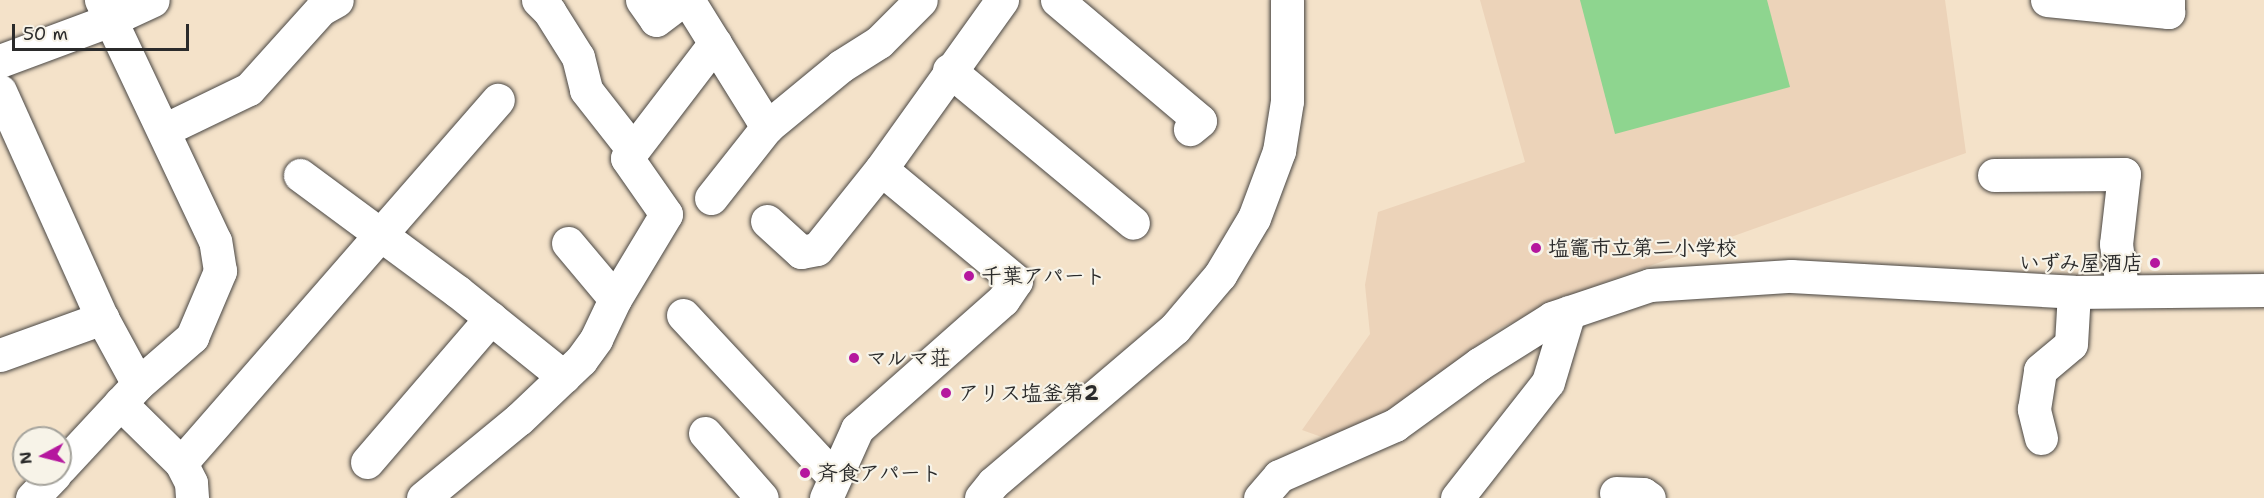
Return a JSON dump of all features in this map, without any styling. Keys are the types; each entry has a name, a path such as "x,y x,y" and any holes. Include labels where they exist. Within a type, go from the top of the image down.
{"street":[{"path":"0,62 105,10 153,0"},
{"path":"164,130 249,89 321,9 337,0"},
{"path":"538,0 549,11 578,57 586,90 633,150"},
{"path":"642,0 656,21 682,0"},
{"path":"688,0 766,127"},
{"path":"711,198 766,127 841,66 879,42 921,0"},
{"path":"767,221 801,252 817,249 881,169 949,70 1002,0"},
{"path":"1057,0 1200,121 1190,129"},
{"path":"981,498 993,483 1175,328 1220,275 1254,218 1279,151 1287,101 1287,0"},
{"path":"2047,0 2168,12 2168,0"},
{"path":"72,455 129,393 192,337 220,271 215,241 105,10"},
{"path":"423,498 564,377 596,339 615,299 666,214 627,158 715,43"},
{"path":"949,70 1133,223"},
{"path":"0,91 102,318 129,393 181,463 191,483 192,498"},
{"path":"181,463 382,236 498,100"},
{"path":"683,315 830,488 857,429 1003,300 1016,281 881,169"},
{"path":"1994,175 2124,174 2116,244 2122,288"},
{"path":"300,175 491,318 564,377"},
{"path":"568,243 615,299"},
{"path":"1260,498 1279,476 1395,426 1479,364 1569,312 1650,285 1791,276 2074,292 2122,288 2264,290"},
{"path":"2041,438 2034,410 2040,370 2071,344 2074,292"},
{"path":"1457,498 1548,382 1569,312"},
{"path":"0,355 102,318"},
{"path":"367,462 491,318"},
{"path":"705,433 762,498"},
{"path":"32,498 44,486"},
{"path":"1616,493 1643,494 1649,498"}],"shaded area":[{"name":"塩竈市立第二小学校","path":"1480,0 1945,0 1966,153 1602,283 1500,328 1394,409 1330,440 1302,430 1370,334 1365,285 1378,212 1525,162"}],"green space":[{"path":"1580,0 1767,0 1790,87 1615,134"}],"place":[{"name":"塩竈市立第二小学校","path":"1536,248"},
{"name":"いずみ屋酒店","path":"2155,263"},
{"name":"千葉アパート","path":"969,276"},
{"name":"マルマ荘","path":"854,358"},
{"name":"アリス塩釜第2","path":"946,393"},
{"name":"斉食アパート","path":"805,473"}]}
